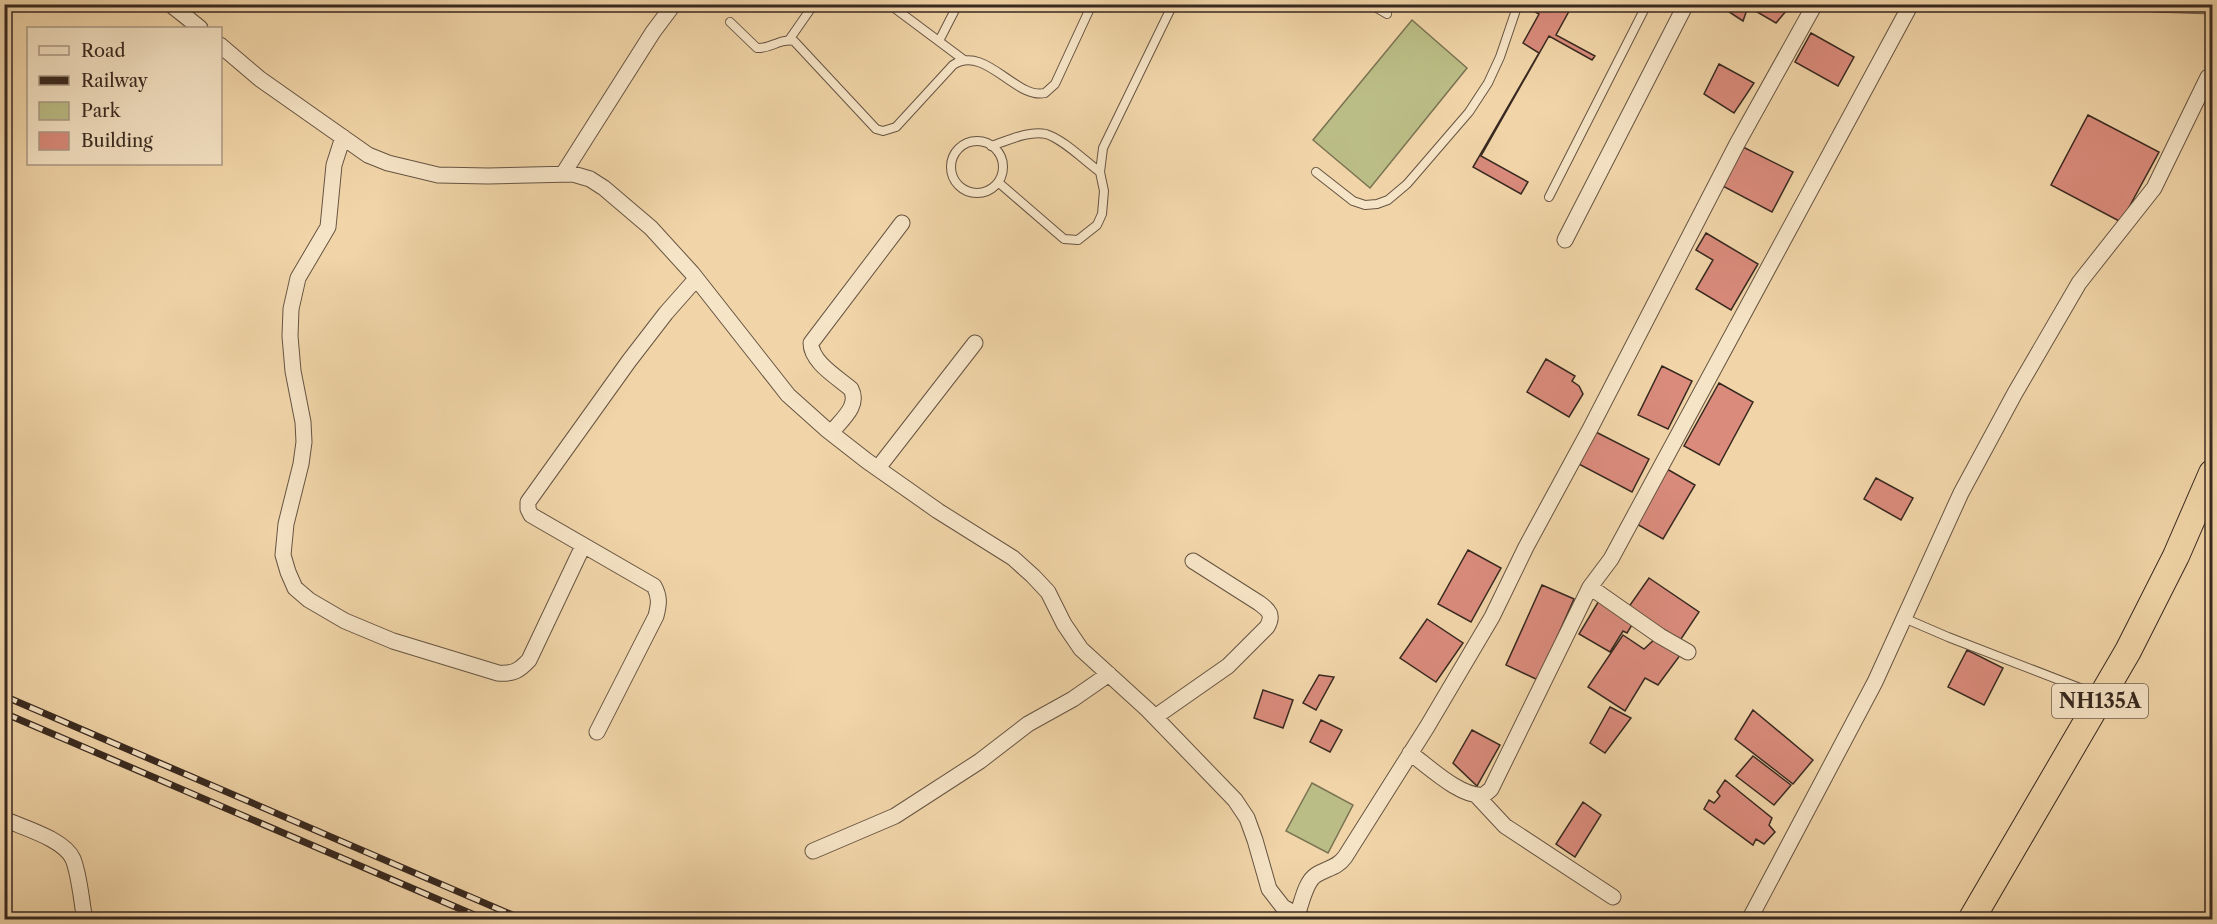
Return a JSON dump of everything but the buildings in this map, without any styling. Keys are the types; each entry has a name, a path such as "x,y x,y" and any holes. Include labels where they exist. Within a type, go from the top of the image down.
{"highway":[{"name":"NH135A","path":"1971,920 2102,697 2156,599 2212,473"}],"street":[{"path":"170,4 199,27"},
{"path":"563,174 647,41 674,4"},
{"path":"1566,240 1686,4"},
{"path":"222,47 260,79 368,155 388,163 438,175 573,174 590,179 604,188 651,228 696,279 788,395 831,433 878,468 938,511 1013,558 1033,576 1048,592 1064,624 1081,649 1155,717 1235,800 1247,818 1269,889 1283,908 1302,917 1310,881 1315,876 1340,864 1346,857 1492,617 1526,547 1590,429 1737,144 1815,4"},
{"path":"1477,796 1484,795 1491,789 1590,587 1611,559 1911,4"},
{"path":"2154,4 2212,6"},
{"path":"1749,920 1875,682 1961,493 2015,393 2079,283 2154,188 2208,77"},
{"path":"343,137 334,165 328,227 298,278 291,309 292,360 303,422 304,442 286,524 283,555 295,588 309,600 345,621 393,640 498,674 510,674 520,670 529,660 583,546"},
{"path":"831,433 854,402 854,394 815,357 810,344 902,223"},
{"path":"597,732 656,616 659,604 658,594 654,586 531,515 528,502 629,361 696,279"},
{"path":"878,468 975,342"},
{"path":"1155,717 1228,666 1271,621 1268,609 1193,561"},
{"path":"1590,587 1660,636 1688,652"},
{"path":"813,851 895,816 930,796 1028,724 1073,699 1109,674"},
{"path":"1410,753 1459,789 1477,796 1505,826 1613,897"},
{"path":"4,819 55,842 66,850 76,872 85,920"}],"lane":[{"path":"730,22 757,48 767,48 789,40 814,4"},
{"path":"890,4 964,60"},
{"path":"939,41 958,4"},
{"path":"789,40 798,44 876,129 883,131 896,127 953,65 964,60 976,60 1034,93 1045,93 1055,84 1092,4"},
{"path":"998,182 1064,239 1078,240 1097,225 1102,214 1104,191 1100,172 1103,148 1173,4"},
{"path":"1370,4 1388,14"},
{"path":"1316,172 1353,201 1365,205 1388,200 1407,184 1469,112 1500,57 1518,4"},
{"path":"1549,197 1647,4"},
{"path":"991,146 1022,136 1045,134 1056,139 1100,172"},
{"path":"982,142 991,146 1001,157 1003,166 998,182 985,192 968,192 955,181 952,174 953,157 964,144 982,142"},
{"path":"1904,618 1948,638 2102,697"}],"green space":[{"path":"1412,20 1467,68 1370,188 1313,140"},
{"path":"1312,783 1353,805 1328,853 1286,831"}],"railway":[{"path":"4,696 524,920"},
{"path":"4,713 486,920"}]}
